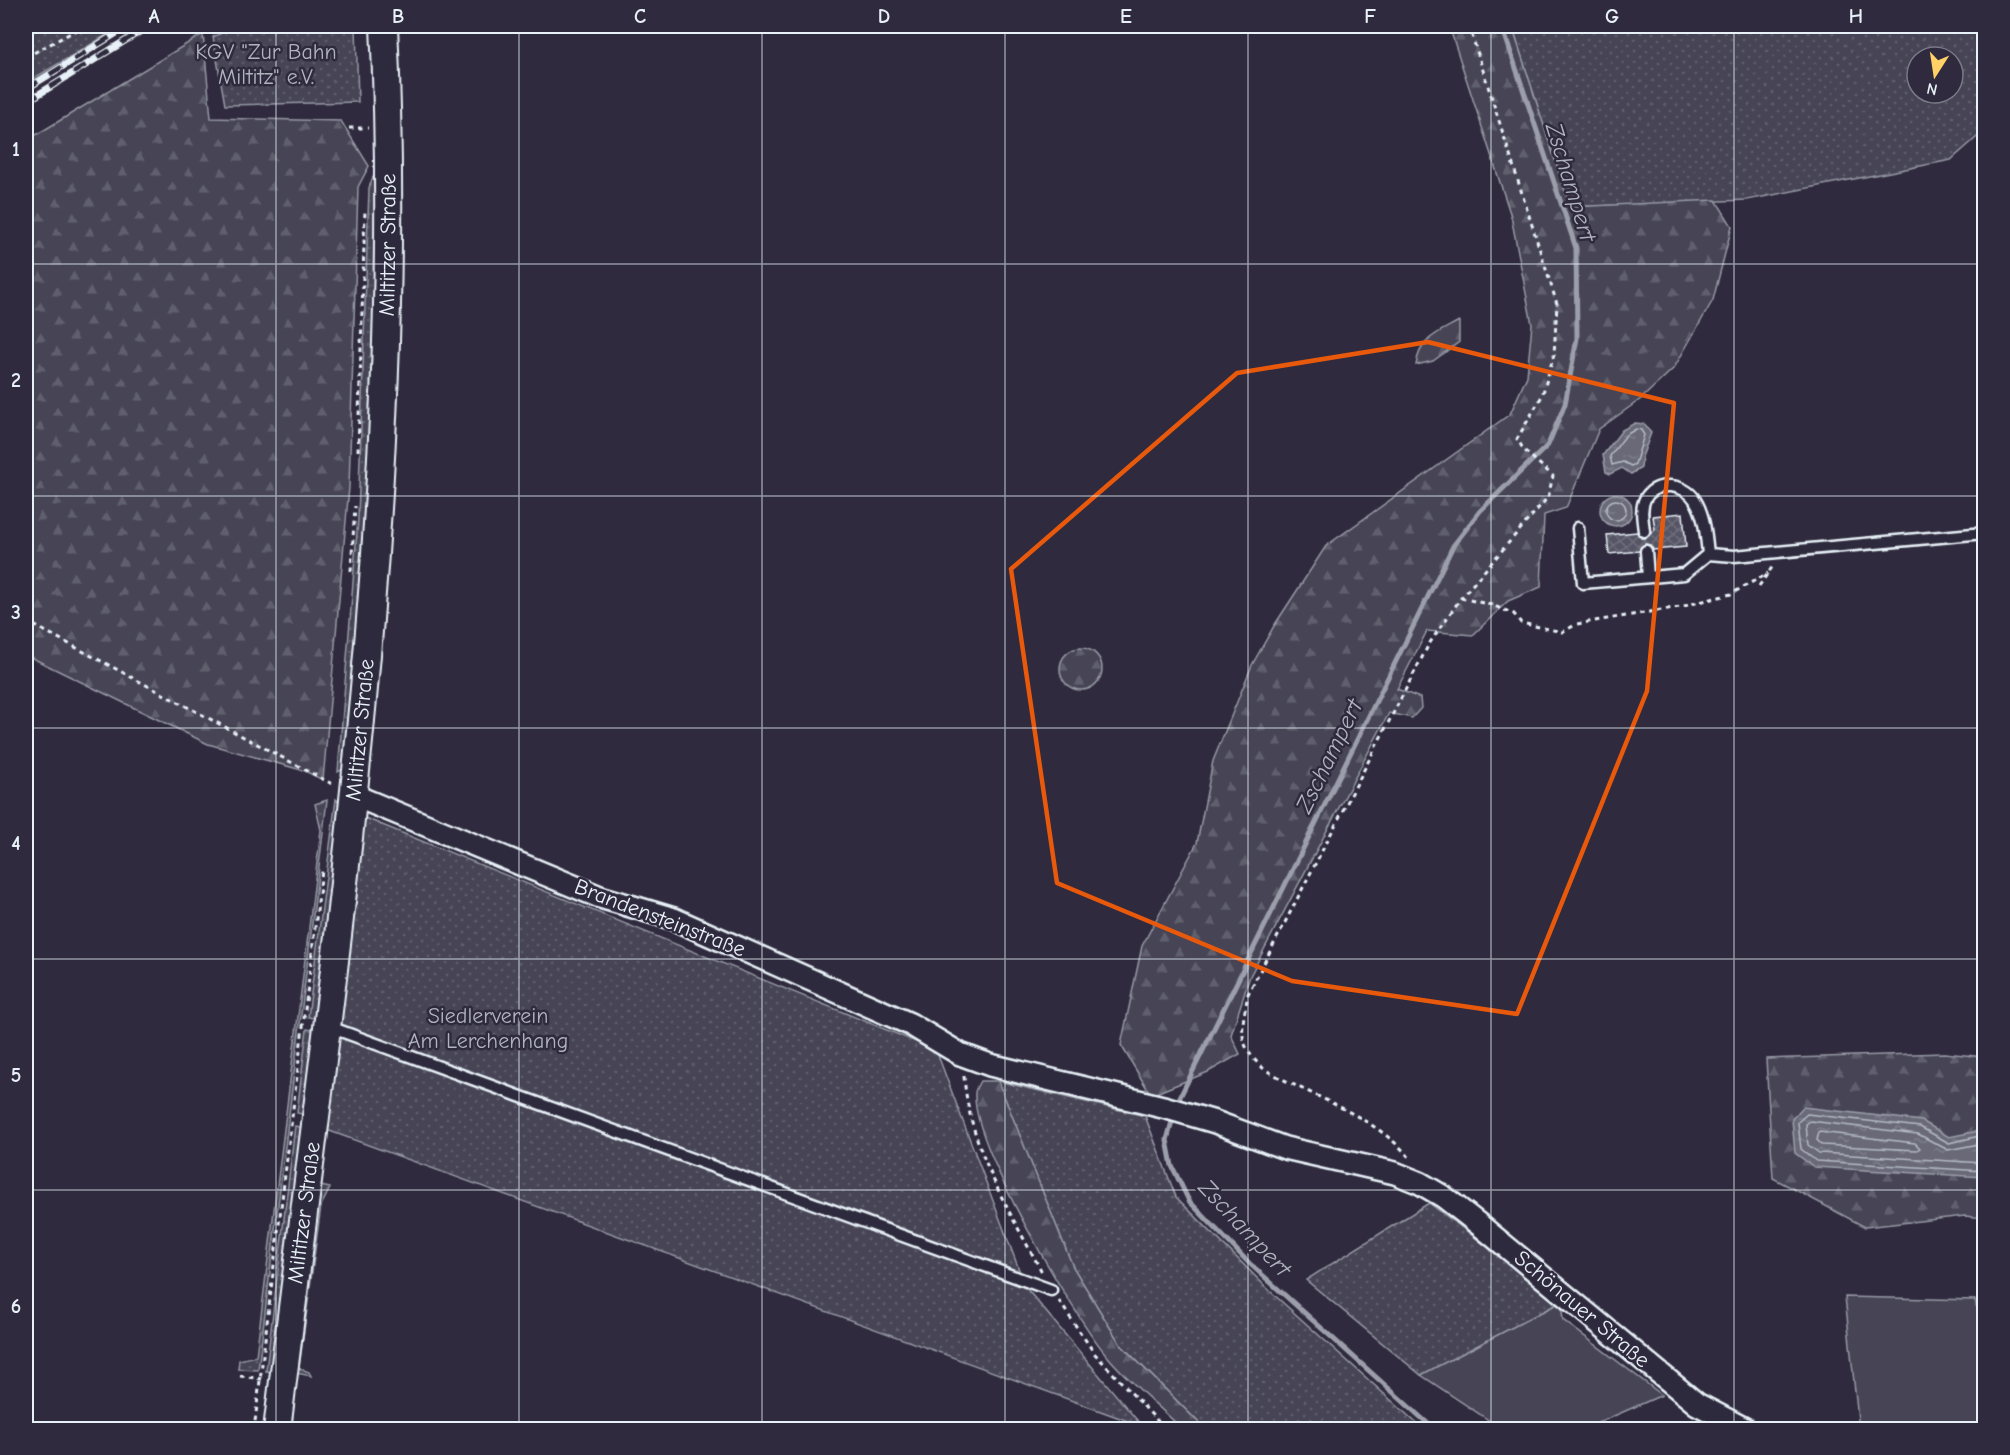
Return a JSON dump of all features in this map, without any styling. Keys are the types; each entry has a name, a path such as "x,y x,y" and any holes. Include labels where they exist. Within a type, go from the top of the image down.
{"street":[{"name":"Miltitzer Straße","path":"277,1430 326,1026 340,792 369,637 381,455 388,146 384,26"},
{"name":"Brandensteinstraße","path":"340,792 600,897 674,919 910,1024 960,1054 990,1065 1175,1111"},
{"name":"Schönauer Straße","path":"1175,1111 1285,1148 1395,1173 1420,1183 1444,1197 1481,1226 1697,1404 1747,1430"}],"lane":[{"path":"1644,531 1642,509 1652,491 1670,485 1682,488 1696,501 1704,522 1708,554"},
{"path":"1578,528 1582,583 1684,574 1708,554 1734,555 1984,533"},
{"path":"1646,551 1648,577"},
{"path":"326,1026 1051,1290"}],"path":[{"path":"26,57 84,26"},
{"path":"1420,1183 1414,1163 1398,1145 1369,1123 1264,1069 1251,1057 1240,1035 1248,994 1429,644 1461,598 1548,497 1553,476 1524,450 1517,439 1542,396 1554,356 1557,304 1469,26"},
{"path":"358,462 366,200"},
{"path":"350,578 356,497"},
{"path":"1461,598 1492,605 1514,615 1521,623 1562,632 1577,624 1680,607 1731,594 1768,573"},
{"path":"26,621 340,792"},
{"path":"334,774 340,792"},
{"path":"254,1430 323,862"},
{"path":"960,1054 972,1124 1003,1200 1051,1290 1095,1354 1166,1430"}],"highlighted area":[{"path":"1428,342 1674,403 1647,691 1517,1014 1292,981 1057,883 1011,569 1237,373"}],"green space":[{"path":"26,26 122,26 26,83"},
{"name":"KGV \"Zur Bahn Miltitz\" e.V.","path":"236,26 356,26 358,102 225,105 213,37"},
{"path":"1449,26 1512,26 1570,207 1716,200 1732,226 1713,300 1674,368 1641,399 1599,429 1566,508 1544,515 1541,587 1508,601 1473,635 1427,631 1397,689 1420,698 1421,708 1412,718 1389,713 1250,976 1231,1035 1240,1054 1208,1072 1151,1095 1121,1045 1142,946 1197,843 1213,761 1252,665 1274,626 1326,546 1510,414 1527,376 1532,324 1511,216"},
{"path":"1512,26 1984,26 1984,131 1951,160 1747,200 1570,207"},
{"path":"203,34 211,118 341,121 369,166 358,187 349,487 323,780 305,771 208,744 26,655 26,141"},
{"path":"379,165 371,468 345,768 338,772 358,519 369,188"},
{"path":"1459,321 1459,342 1433,361 1416,365 1421,348 1426,342"},
{"path":"1081,648 1096,654 1102,669 1096,684 1081,690 1066,684 1060,669 1066,654"},
{"path":"336,799 340,804 319,1019 308,1017"},
{"path":"327,800 258,1370 238,1369 239,1360 256,1356 321,830 315,804"},
{"name":"Siedlerverein Am Lerchenhang","path":"365,818 936,1050 1026,1288 1142,1426 324,1129 362,823"},
{"path":"307,1029 317,1031 307,1115 297,1113"},
{"path":"1944,1053 1984,1057 1984,1218 1965,1216 1865,1227 1773,1178 1766,1059"},
{"path":"980,1081 998,1081 1073,1267 1120,1344 1203,1427 1202,1429 1182,1429 1132,1382 1104,1352 1069,1301 1026,1226 989,1149 978,1117 975,1093"},
{"path":"998,1081 1145,1116 1176,1197 1271,1292 1423,1429 1205,1429 1120,1344 1073,1267"},
{"path":"295,1126 305,1128 275,1372 266,1371"},
{"path":"316,1185 330,1188 321,1206 299,1368 309,1372 311,1376 296,1373"},
{"path":"1429,1203 1561,1302 1421,1375 1306,1280"},
{"path":"1845,1297 1975,1300 1984,1341 1984,1429 1859,1429"},
{"path":"1561,1302 1563,1320 1662,1395 1584,1429 1502,1429 1421,1375"}],"water":[{"path":"1635,423 1644,424 1651,433 1642,457 1641,468 1631,474 1622,468 1610,474 1606,472 1603,455 1622,430"},
{"path":"1616,494 1627,499 1632,510 1627,521 1616,526 1605,521 1600,510 1605,499"},
{"path":"1803,1107 1922,1121 1949,1137 1984,1130 1984,1177 1814,1167 1795,1153 1792,1119"}],"building":[{"path":"1683,513 1686,547 1653,550 1650,545 1645,544 1639,551 1609,554 1607,535 1637,532 1641,538 1645,538 1655,530 1653,516"}],"waterway":[{"name":"Zschampert","path":"1176,1105 1453,546 1480,511 1548,445 1565,404 1577,338 1576,248 1502,26"},
{"name":"Zschampert","path":"1174,1114 1167,1140 1172,1166 1189,1201 1249,1263 1435,1430"}],"railway":[{"path":"26,89 128,26"},
{"path":"26,102 149,26"}]}
